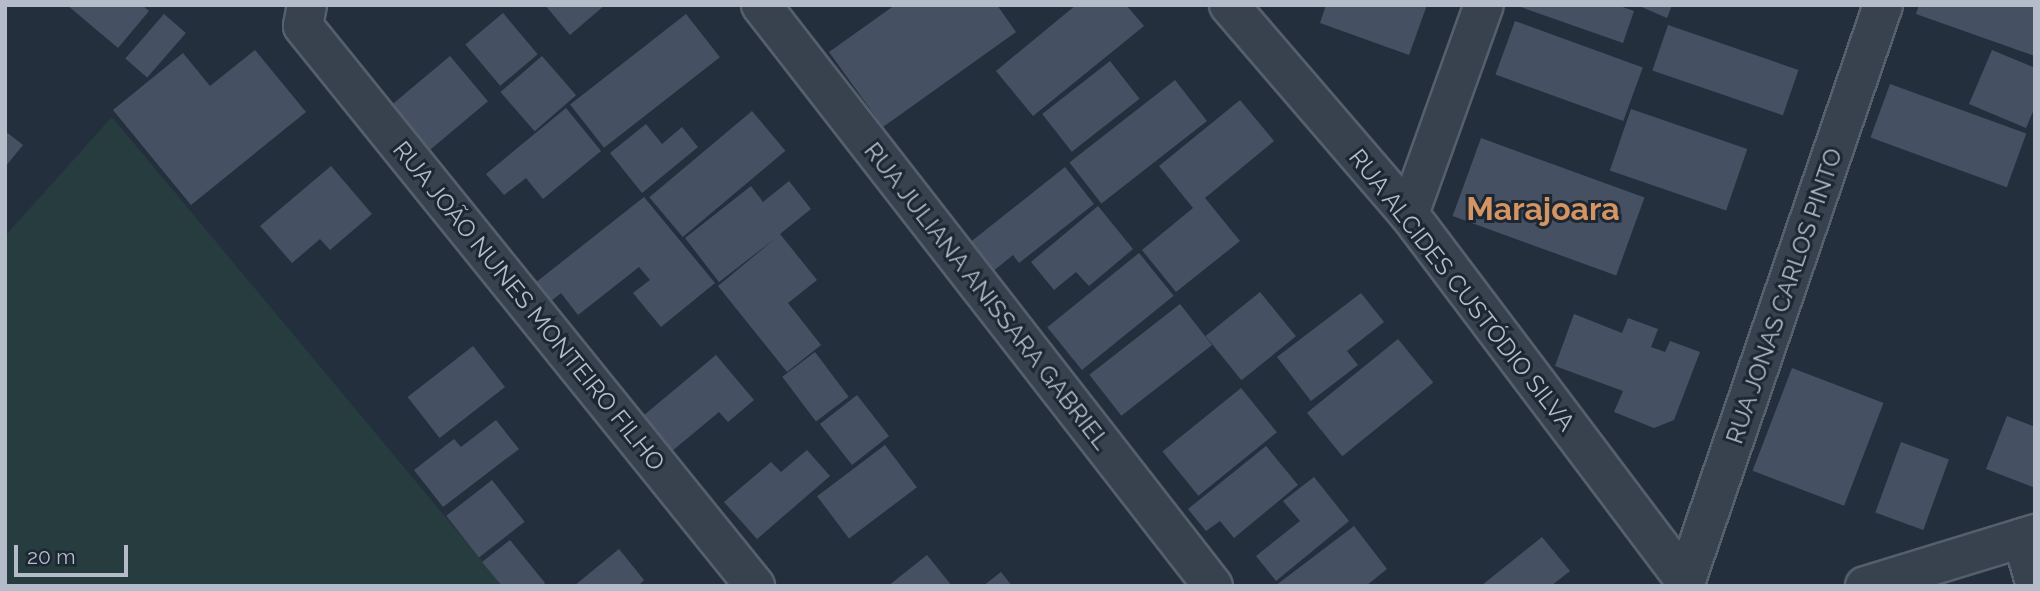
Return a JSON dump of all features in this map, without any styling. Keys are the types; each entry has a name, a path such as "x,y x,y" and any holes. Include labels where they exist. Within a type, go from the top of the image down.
{"street":[{"name":"RUA JULIANA ANISSARA GABRIEL","path":"761,5 1213,586"},
{"name":"RUA ALCIDES CUSTÓDIO SILVA","path":"1229,5 1409,214 1685,584"},
{"path":"1409,214 1484,5"},
{"name":"RUA JONAS CARLOS PINTO","path":"1685,584 1883,5"},
{"name":"RUA JOÃO NUNES MONTEIRO FILHO","path":"305,16 755,586"},
{"path":"1865,586 2029,536 2035,582"}],"green space":[{"path":"112,117 503,586 5,586 5,236"}],"building":[{"path":"67,5 142,5 149,11 118,48"},
{"path":"545,5 605,5 570,35"},
{"path":"895,5 997,5 1016,32 883,127 829,52"},
{"path":"1076,5 1126,5 1144,26 1033,116 996,71"},
{"path":"1326,5 1427,5 1409,55 1320,23"},
{"path":"1515,5 1617,5 1634,11 1623,43"},
{"path":"1637,5 1672,5 1667,18"},
{"path":"1919,5 2035,5 2035,56 1916,14"},
{"path":"503,13 538,54 500,86 465,44"},
{"path":"164,14 186,33 147,78 125,59"},
{"path":"686,14 720,57 604,148 570,105"},
{"path":"1515,21 1643,68 1623,121 1496,75"},
{"path":"1668,25 1798,70 1783,115 1652,70"},
{"path":"255,50 306,112 191,205 113,110 183,53 210,86"},
{"path":"1992,50 2035,68 2035,107 2026,128 1969,104"},
{"path":"450,56 488,101 417,161 379,116"},
{"path":"542,56 576,95 535,131 500,92"},
{"path":"1110,61 1140,99 1072,152 1042,114"},
{"path":"1175,80 1207,121 1101,203 1069,162"},
{"path":"1890,84 2026,134 2007,187 1871,138"},
{"path":"1240,100 1274,141 1205,198 1240,241 1176,292 1142,250 1193,208 1159,166"},
{"path":"566,108 601,151 543,199 526,178 504,195 486,174"},
{"path":"1631,109 1747,149 1726,211 1610,170"},
{"path":"752,111 785,151 683,237 649,197"},
{"path":"646,124 662,144 682,127 698,147 642,193 610,153"},
{"path":"5,131 23,145 5,167"},
{"path":"1481,138 1645,198 1616,276 1453,216"},
{"path":"331,166 372,214 330,250 320,239 292,263 260,226"},
{"path":"1065,167 1094,204 1019,263 1013,255 986,277 963,248"},
{"path":"789,181 811,209 780,234 817,280 788,303 821,345 787,372 718,286 777,237 719,282 685,238 751,186 763,202"},
{"path":"644,197 715,283 661,327 633,293 650,280 639,267 578,315 561,293 545,306 530,287"},
{"path":"1098,206 1133,249 1089,286 1076,272 1054,290 1031,262"},
{"path":"1139,253 1174,296 1082,370 1047,327"},
{"path":"1260,292 1296,336 1241,380 1206,336"},
{"path":"1361,293 1384,322 1347,351 1358,365 1311,401 1277,357"},
{"path":"1180,304 1212,345 1121,416 1089,375"},
{"path":"1574,314 1622,333 1628,318 1658,329 1651,347 1665,352 1670,341 1700,352 1674,420 1654,428 1614,412 1623,391 1555,366"},
{"path":"1398,339 1433,383 1342,456 1307,413"},
{"path":"473,346 505,387 440,438 408,397"},
{"path":"815,352 849,397 816,421 782,377"},
{"path":"716,355 754,400 728,422 719,412 660,461 631,426"},
{"path":"1792,368 1883,403 1844,506 1753,471"},
{"path":"1241,388 1277,432 1198,496 1163,452"},
{"path":"857,395 889,436 852,465 820,424"},
{"path":"2007,416 2035,427 2035,488 1986,469"},
{"path":"496,420 519,449 443,507 414,470 454,439 461,447"},
{"path":"1901,442 1949,459 1923,530 1875,512"},
{"path":"885,445 917,487 849,538 817,496"},
{"path":"1266,446 1298,485 1234,538 1220,521 1206,531 1188,509"},
{"path":"807,450 830,476 757,539 724,502 771,462 781,472"},
{"path":"1314,477 1349,521 1276,581 1256,556 1300,521 1283,501"},
{"path":"492,480 525,522 479,557 446,516"},
{"path":"1354,526 1387,569 1366,586 1275,586"},
{"path":"1542,537 1570,571 1551,586 1481,586"},
{"path":"510,540 545,583 542,586 502,586 482,562"},
{"path":"619,549 644,580 638,586 574,586"},
{"path":"927,555 952,586 888,586"},
{"path":"1001,572 1012,586 983,586"}],"district":[{"name":"Marajoara","path":"1543,209"}]}
